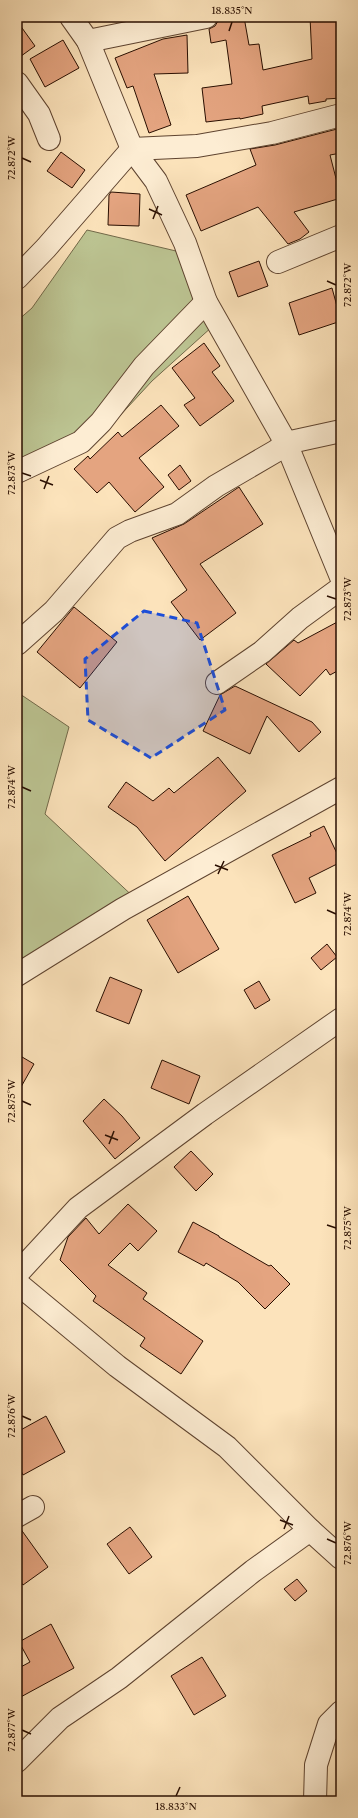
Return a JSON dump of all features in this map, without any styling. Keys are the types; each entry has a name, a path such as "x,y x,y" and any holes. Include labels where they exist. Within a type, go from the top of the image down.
{"street":[{"path":"71,17 88,41 132,149 156,181 185,243 206,302 286,443 341,577"},
{"path":"88,41 206,17"},
{"path":"17,83 38,114 49,139"},
{"path":"17,278 46,248 132,149 205,144 272,133 341,115"},
{"path":"278,262 341,236"},
{"path":"17,472 81,442 101,422 144,366 206,302"},
{"path":"17,644 54,611 117,538 130,531 177,514 216,486 276,451 286,443 341,431"},
{"path":"217,683 262,652 300,618 341,588"},
{"path":"17,975 123,909 341,788"},
{"path":"17,1274 78,1208 205,1114 341,1019"},
{"path":"17,1283 117,1366 227,1447 310,1530 341,1558"},
{"path":"17,1761 60,1718 119,1678 253,1571 310,1530"},
{"path":"315,1801 316,1766 329,1724 341,1712"}],"highlighted area":[{"path":"144,611 197,623 225,710 151,758 88,720 85,659"}],"green space":[{"path":"87,230 176,251 213,326 152,381 91,447 34,460 17,484 17,321 32,308"},
{"path":"17,692 69,727 45,814 139,902 17,989"}],"building":[{"path":"244,17 249,45 259,44 263,70 312,59 310,17 341,17 341,98 326,99 326,101 309,104 308,96 262,106 263,114 240,119 206,122 202,88 232,84 226,40 211,43 209,29 215,26 218,21"},
{"path":"17,21 35,46 17,59"},
{"path":"187,35 188,73 154,74 171,125 149,133 133,86 127,88 115,58 163,39"},
{"path":"63,40 79,68 45,87 30,59"},
{"path":"341,128 341,153 330,155 341,198 294,212 309,232 300,239 288,244 258,207 201,231 186,195 256,165 250,149 275,145"},
{"path":"61,152 85,170 72,188 47,171"},
{"path":"111,192 140,194 139,226 108,225 109,195"},
{"path":"259,261 268,286 238,297 229,272"},
{"path":"332,288 341,321 299,335 289,303"},
{"path":"204,343 220,366 212,372 234,401 200,426 184,405 195,398 172,368"},
{"path":"161,405 179,426 139,458 164,487 135,512 109,482 97,493 74,469 88,456 90,459 118,432 122,437"},
{"path":"180,465 191,481 179,490 168,475"},
{"path":"239,487 263,524 200,564 236,613 200,640 171,602 187,590 152,538 184,524"},
{"path":"74,607 117,642 80,688 37,652"},
{"path":"341,620 341,669 330,675 326,669 300,696 266,664 294,640 298,643"},
{"path":"235,686 312,722 321,732 299,752 267,716 250,754 203,731 220,695"},
{"path":"218,757 246,791 165,861 137,827 108,807 126,782 153,801 169,788 174,793"},
{"path":"324,826 341,862 309,878 316,893 295,903 272,855 311,836 310,833"},
{"path":"188,896 219,949 178,973 147,920"},
{"path":"327,944 337,957 321,970 311,958"},
{"path":"110,977 142,990 129,1024 96,1011"},
{"path":"259,981 270,1000 255,1009 244,990"},
{"path":"17,1054 34,1064 17,1094"},
{"path":"162,1060 200,1076 189,1104 151,1088"},
{"path":"104,1099 122,1116 140,1138 115,1159 83,1121"},
{"path":"191,1151 213,1174 196,1191 174,1167"},
{"path":"128,1204 157,1231 138,1251 130,1243 108,1265 147,1293 143,1299 203,1341 181,1374 140,1346 145,1338 93,1301 96,1296 60,1260 68,1237 86,1218 99,1234"},
{"path":"193,1222 269,1266 271,1265 290,1284 265,1309 238,1282 206,1263 204,1266 178,1252"},
{"path":"46,1416 65,1452 23,1475 17,1463 17,1432"},
{"path":"130,1527 152,1557 129,1574 107,1544"},
{"path":"17,1528 20,1528 48,1567 23,1585 17,1577"},
{"path":"297,1579 307,1591 295,1601 284,1589"},
{"path":"51,1624 74,1668 17,1699 17,1669 30,1662 19,1642"},
{"path":"202,1657 226,1696 194,1715 171,1676"}]}
